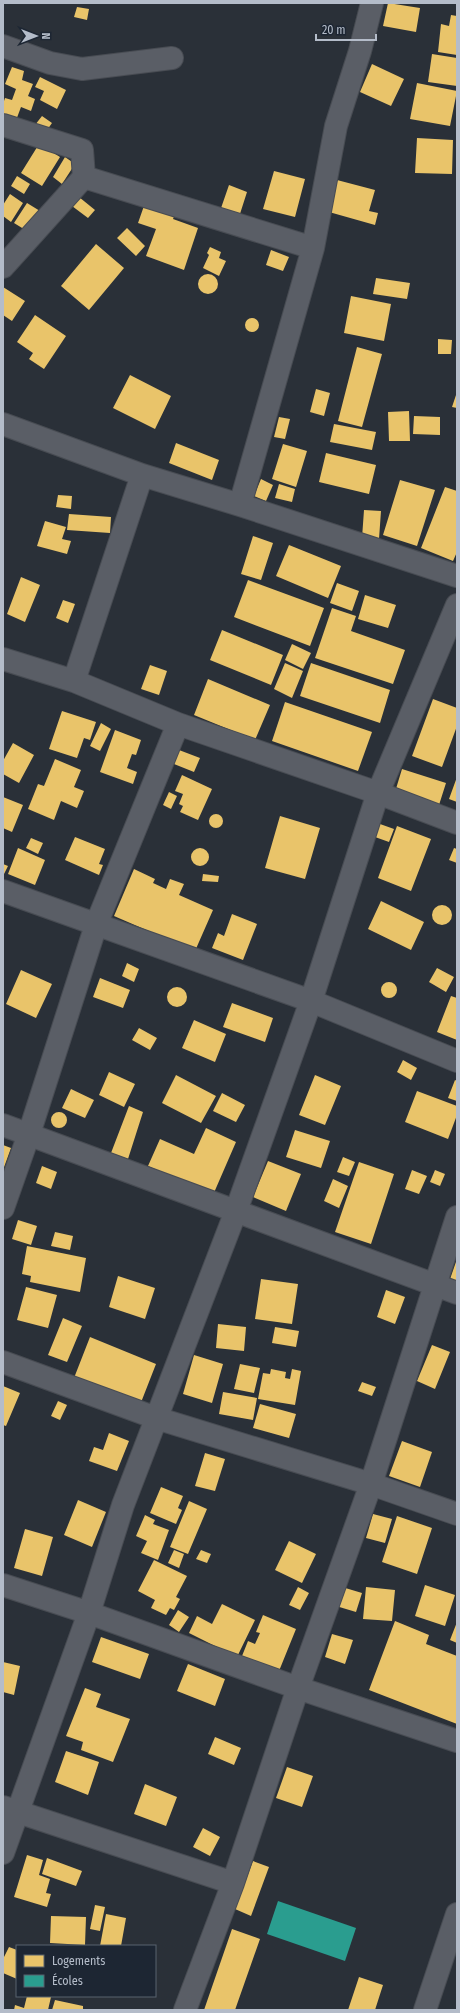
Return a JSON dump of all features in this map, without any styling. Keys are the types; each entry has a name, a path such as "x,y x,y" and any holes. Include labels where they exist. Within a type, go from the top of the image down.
{"street":[{"path":"240,505 313,248 336,126 360,51 372,3"},
{"path":"3,46 50,63 82,69 172,58"},
{"path":"3,125 82,150 84,177 3,267"},
{"path":"84,177 313,248"},
{"path":"3,424 142,475 240,505 457,576"},
{"path":"74,681 142,475"},
{"path":"3,1853 10,1809 89,1613 123,1505 236,1211 311,1001 378,793 457,605"},
{"path":"3,660 74,681 178,724 378,793 457,823"},
{"path":"3,1208 29,1134 96,925 178,724"},
{"path":"3,891 311,1001 457,1061"},
{"path":"3,1125 457,1293"},
{"path":"185,2010 233,1883 298,1688 371,1484 457,1217"},
{"path":"3,1362 156,1418 371,1484 457,1514"},
{"path":"3,1585 89,1613 298,1688 457,1741"},
{"path":"10,1809 233,1883"},
{"path":"424,2010 449,1966 457,1914"}],"building: Logements":[{"path":"388,3 420,8 416,32 383,26"},
{"path":"77,7 89,9 87,20 74,17"},
{"path":"451,15 457,16 457,55 438,52 441,24 449,26"},
{"path":"432,54 457,58 457,86 428,82"},
{"path":"372,64 404,79 391,106 360,92"},
{"path":"12,67 24,71 22,80 33,84 28,96 35,99 31,111 21,107 15,123 3,119 3,104 5,98 12,100 16,89 5,84"},
{"path":"40,77 66,90 57,109 40,100 44,91 35,87"},
{"path":"417,83 457,91 450,126 410,119"},
{"path":"42,116 52,123 45,133 35,125"},
{"path":"417,138 453,140 452,174 415,173"},
{"path":"39,144 60,157 42,186 21,173"},
{"path":"65,157 75,164 62,184 53,177"},
{"path":"274,171 305,179 295,217 263,209"},
{"path":"17,176 30,184 24,194 11,186"},
{"path":"337,180 375,190 369,211 378,213 375,225 329,212"},
{"path":"229,185 247,192 239,217 220,211"},
{"path":"10,194 23,203 11,222 3,216 3,205"},
{"path":"79,197 95,210 88,218 72,206"},
{"path":"27,203 40,211 27,231 14,223"},
{"path":"145,203 175,214 173,219 198,228 184,270 146,256 156,229 138,223"},
{"path":"127,228 145,246 136,256 117,238"},
{"path":"96,244 124,268 89,310 61,286"},
{"path":"210,247 221,252 219,258 226,261 219,276 203,268 209,255 207,253"},
{"path":"271,250 289,257 283,271 266,265"},
{"path":"208,274 215,277 218,284 215,291 208,294 201,291 198,284 201,277"},
{"path":"376,278 410,283 407,299 373,294"},
{"path":"3,287 25,301 12,321 3,315"},
{"path":"351,296 391,304 384,341 344,333"},
{"path":"35,315 66,336 44,369 29,359 33,353 17,342"},
{"path":"252,318 257,320 259,325 257,330 252,332 247,330 245,325 247,320"},
{"path":"438,339 452,340 451,354 438,354"},
{"path":"357,347 382,354 362,427 338,421"},
{"path":"130,375 171,396 155,429 113,408"},
{"path":"316,389 330,393 324,416 310,412"},
{"path":"457,392 457,408 452,407"},
{"path":"409,411 410,441 389,441 388,412"},
{"path":"414,416 440,417 440,435 413,434"},
{"path":"279,417 290,419 285,439 274,437"},
{"path":"334,424 376,432 372,450 330,442"},
{"path":"176,443 219,460 212,480 169,463"},
{"path":"283,444 307,451 296,487 272,479"},
{"path":"326,453 376,465 369,494 319,482"},
{"path":"261,479 273,485 266,501 254,496"},
{"path":"400,480 435,490 417,546 383,535"},
{"path":"279,484 295,489 292,502 275,498"},
{"path":"445,487 457,491 457,552 453,561 421,548"},
{"path":"58,495 72,496 71,509 56,507"},
{"path":"364,510 381,511 379,539 362,538"},
{"path":"69,514 111,517 110,533 67,530"},
{"path":"45,521 66,527 62,539 71,541 67,554 37,546"},
{"path":"253,536 273,543 261,580 241,574"},
{"path":"289,545 341,566 328,598 276,576"},
{"path":"21,577 40,585 25,622 7,614"},
{"path":"248,580 324,608 310,646 234,617"},
{"path":"337,583 359,591 352,611 330,603"},
{"path":"365,595 396,605 388,628 358,619"},
{"path":"63,600 75,604 68,623 56,618"},
{"path":"332,608 356,616 351,631 405,650 393,684 315,658"},
{"path":"222,630 283,655 271,685 210,660"},
{"path":"292,644 311,653 303,669 285,660"},
{"path":"285,663 303,671 292,698 274,689"},
{"path":"311,663 390,690 380,723 300,696"},
{"path":"150,665 167,671 159,695 141,689"},
{"path":"208,679 270,705 255,740 194,715"},
{"path":"433,699 457,708 457,726 442,767 412,756"},
{"path":"285,702 372,732 358,771 272,741"},
{"path":"62,711 96,722 90,740 84,738 77,758 49,749"},
{"path":"101,723 111,729 100,751 90,746"},
{"path":"115,730 141,740 136,755 132,754 127,768 137,772 133,784 100,772"},
{"path":"13,743 34,755 19,783 3,774 3,761"},
{"path":"179,750 200,758 194,772 174,764"},
{"path":"55,759 81,770 74,787 84,791 77,808 61,801 54,820 28,809 38,784 44,786"},
{"path":"402,769 446,783 439,805 395,792"},
{"path":"182,775 212,789 198,820 180,812 183,806 179,804 183,794 175,791"},
{"path":"457,777 457,802 449,799"},
{"path":"169,792 177,796 171,809 163,805"},
{"path":"3,797 23,805 12,832 3,828"},
{"path":"216,814 221,816 223,821 221,826 216,828 211,826 209,821 211,816"},
{"path":"280,816 320,828 305,879 265,868"},
{"path":"380,824 394,829 389,842 375,837"},
{"path":"397,826 431,839 411,891 378,878"},
{"path":"75,837 105,849 99,864 103,865 99,875 65,860"},
{"path":"31,838 43,843 38,854 26,848"},
{"path":"18,848 45,860 35,885 8,874"},
{"path":"196,848 204,848 209,853 207,864 204,866 196,866 191,861 191,853"},
{"path":"454,848 457,849 457,863 449,860"},
{"path":"3,864 8,866 3,876"},
{"path":"134,869 155,879 153,883 166,889 170,879 184,884 179,895 213,910 195,951 114,916"},
{"path":"203,874 219,876 218,882 202,881"},
{"path":"381,901 424,922 411,950 368,929"},
{"path":"442,905 449,908 452,915 449,922 442,925 435,922 432,915 435,908"},
{"path":"232,914 257,924 243,960 212,948 218,933 224,936"},
{"path":"127,963 139,969 134,982 122,976"},
{"path":"437,968 454,977 446,992 429,982"},
{"path":"21,970 52,984 36,1018 6,1004"},
{"path":"100,978 130,990 123,1008 93,997"},
{"path":"386,982 392,982 397,987 395,996 392,998 386,998 381,993 381,987"},
{"path":"173,987 181,987 187,993 187,1001 181,1007 173,1007 167,1001 167,993"},
{"path":"451,996 457,998 457,1040 437,1032"},
{"path":"232,1003 273,1018 265,1042 223,1027"},
{"path":"194,1020 226,1034 215,1062 182,1048"},
{"path":"139,1028 157,1038 150,1050 132,1040"},
{"path":"403,1060 417,1068 411,1080 397,1072"},
{"path":"109,1072 135,1084 124,1107 99,1095"},
{"path":"176,1075 216,1096 201,1123 162,1103"},
{"path":"315,1075 341,1086 325,1125 299,1115"},
{"path":"455,1080 457,1081 457,1101 448,1098"},
{"path":"71,1089 94,1100 85,1118 62,1108"},
{"path":"417,1091 457,1106 457,1115 448,1139 405,1122"},
{"path":"222,1093 245,1105 236,1122 213,1111"},
{"path":"129,1106 143,1112 128,1159 111,1153"},
{"path":"59,1112 65,1114 67,1120 65,1126 59,1128 53,1126 51,1120 53,1114"},
{"path":"206,1128 236,1142 213,1195 148,1166 160,1139 194,1154"},
{"path":"295,1130 330,1141 321,1168 286,1157"},
{"path":"3,1145 11,1148 3,1170"},
{"path":"343,1157 355,1162 349,1176 337,1172"},
{"path":"268,1161 301,1174 286,1211 253,1197"},
{"path":"359,1162 394,1174 371,1244 335,1232"},
{"path":"42,1166 57,1172 51,1189 36,1183"},
{"path":"412,1170 427,1176 419,1194 405,1189"},
{"path":"435,1170 445,1174 440,1186 430,1182"},
{"path":"333,1179 348,1186 339,1208 324,1201"},
{"path":"18,1220 37,1226 31,1245 12,1239"},
{"path":"55,1232 73,1236 70,1250 51,1246"},
{"path":"27,1246 86,1258 80,1292 30,1282 31,1276 22,1274"},
{"path":"457,1259 457,1285 449,1282"},
{"path":"118,1276 155,1288 145,1319 109,1307"},
{"path":"261,1279 298,1284 292,1324 255,1319"},
{"path":"26,1287 57,1295 48,1328 17,1320"},
{"path":"386,1290 405,1297 395,1324 377,1317"},
{"path":"63,1318 82,1326 67,1362 48,1355"},
{"path":"218,1324 246,1327 244,1351 216,1348"},
{"path":"275,1327 299,1331 296,1347 272,1343"},
{"path":"90,1337 156,1364 140,1405 74,1378"},
{"path":"432,1345 450,1352 435,1389 417,1381"},
{"path":"194,1355 223,1364 212,1403 183,1394"},
{"path":"240,1364 260,1368 254,1393 234,1389"},
{"path":"271,1369 286,1372 285,1378 290,1379 292,1369 301,1371 295,1405 258,1399 263,1373 270,1374"},
{"path":"362,1382 376,1387 372,1396 358,1391"},
{"path":"3,1386 20,1393 6,1426 3,1425"},
{"path":"223,1392 257,1398 253,1420 219,1414"},
{"path":"58,1401 67,1405 60,1420 51,1416"},
{"path":"260,1404 296,1414 289,1438 253,1428"},
{"path":"109,1433 129,1441 117,1471 89,1461 94,1447 103,1450"},
{"path":"402,1441 432,1452 420,1487 389,1476"},
{"path":"205,1453 225,1459 215,1491 195,1486"},
{"path":"161,1487 183,1496 178,1508 182,1510 176,1524 150,1513"},
{"path":"78,1500 106,1512 92,1547 64,1535"},
{"path":"189,1501 207,1509 188,1554 170,1547"},
{"path":"373,1514 392,1519 385,1543 366,1538"},
{"path":"145,1515 155,1520 153,1524 169,1530 158,1560 141,1553 147,1541 136,1536"},
{"path":"397,1516 432,1528 417,1574 382,1562"},
{"path":"25,1529 53,1537 42,1576 14,1568"},
{"path":"289,1541 316,1554 302,1583 275,1570"},
{"path":"174,1550 184,1554 179,1568 168,1563"},
{"path":"201,1550 211,1554 207,1563 196,1559"},
{"path":"154,1560 187,1576 176,1597 180,1599 174,1610 170,1608 166,1615 151,1608 155,1600 138,1591"},
{"path":"425,1585 455,1595 445,1626 415,1616"},
{"path":"298,1587 309,1593 300,1610 289,1605"},
{"path":"342,1587 362,1593 356,1612 336,1606"},
{"path":"366,1587 395,1590 392,1621 363,1619"},
{"path":"222,1604 255,1620 237,1657 189,1633 197,1616 212,1624"},
{"path":"178,1610 189,1617 179,1632 169,1625"},
{"path":"263,1615 296,1629 279,1671 242,1656 248,1641 255,1644 260,1633 256,1632"},
{"path":"395,1621 429,1635 426,1644 457,1656 457,1724 369,1690"},
{"path":"457,1622 457,1643 450,1640"},
{"path":"332,1634 353,1640 345,1664 325,1657"},
{"path":"101,1637 149,1654 140,1679 92,1662"},
{"path":"3,1662 20,1666 14,1695 3,1692"},
{"path":"188,1664 225,1679 215,1706 177,1691"},
{"path":"85,1688 101,1694 96,1707 130,1719 113,1762 81,1750 83,1742 66,1736"},
{"path":"215,1737 241,1748 234,1765 208,1754"},
{"path":"66,1751 99,1762 88,1795 55,1782"},
{"path":"287,1767 313,1776 302,1807 276,1798"},
{"path":"145,1784 177,1797 166,1826 134,1814"},
{"path":"203,1828 220,1837 210,1856 193,1847"},
{"path":"27,1855 43,1860 39,1875 50,1879 46,1893 51,1894 47,1907 14,1897"},
{"path":"47,1858 82,1871 76,1886 42,1874"},
{"path":"253,1861 269,1867 251,1916 235,1909"},
{"path":"95,1905 105,1907 100,1931 90,1929"},
{"path":"106,1914 126,1918 121,1945 100,1945"},
{"path":"51,1916 86,1917 85,1945 50,1943"},
{"path":"232,1929 260,1939 235,2010 204,2010"},
{"path":"9,1947 16,1950 16,1979 3,1973 3,1959"},
{"path":"359,1977 383,1985 375,2010 348,2010"},
{"path":"27,1997 51,1997 48,2010 14,2010 15,2005 24,2008"},
{"path":"55,2000 83,2006 83,2010 52,2010"}],"building: Écoles":[{"path":"278,1901 356,1928 345,1961 267,1934"}]}
